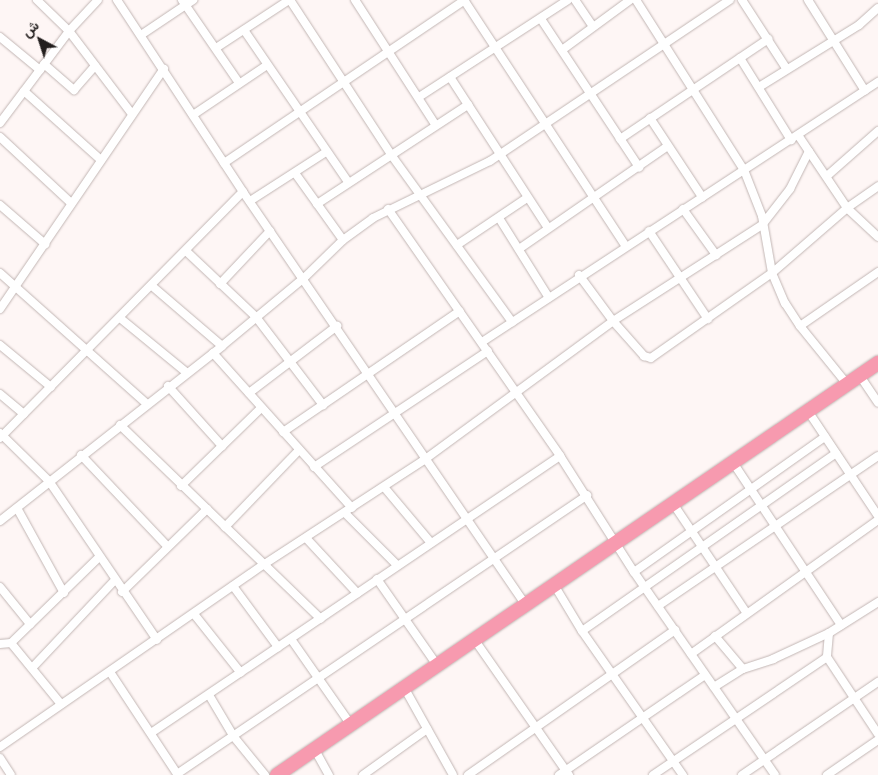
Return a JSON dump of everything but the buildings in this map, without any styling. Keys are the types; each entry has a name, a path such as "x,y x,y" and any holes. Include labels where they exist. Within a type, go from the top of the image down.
{"highway":[{"path":"277,775 405,689 553,583 878,363"}],"street":[{"path":"37,0 69,31 132,114"},
{"path":"0,123 69,31 98,0"},
{"path":"117,0 243,192 337,326 424,460 524,603"},
{"path":"141,35 184,2 193,0"},
{"path":"216,48 290,0 346,81 392,156 512,322"},
{"path":"357,0 435,124"},
{"path":"224,162 464,0 626,246"},
{"path":"419,97 568,0"},
{"path":"575,0 593,27"},
{"path":"562,50 630,0"},
{"path":"636,0 666,44 744,170 756,198 772,273 800,326 847,384"},
{"path":"0,521 146,403 222,346 304,278 343,240 388,208 422,197 501,154 730,0"},
{"path":"742,0 786,68"},
{"path":"808,0 864,91"},
{"path":"184,2 239,83"},
{"path":"759,87 786,68 859,25 878,8"},
{"path":"541,19 639,167"},
{"path":"244,30 348,182"},
{"path":"0,36 74,90 96,66"},
{"path":"620,139 768,39"},
{"path":"740,58 794,138 809,151 847,208 878,237"},
{"path":"193,115 267,65"},
{"path":"0,309 164,69"},
{"path":"450,77 548,228"},
{"path":"482,342 549,298 579,275 878,82"},
{"path":"24,91 100,160"},
{"path":"317,204 348,182 392,156 435,124 468,105"},
{"path":"650,118 702,197"},
{"path":"827,176 878,131"},
{"path":"0,137 71,204"},
{"path":"519,249 668,146"},
{"path":"0,747 263,565 307,539 424,460 613,322 762,225 790,189 809,151"},
{"path":"250,201 326,152"},
{"path":"295,172 343,240"},
{"path":"579,275 613,322 644,356 651,358 772,273 847,208 878,186"},
{"path":"157,640 114,581 49,481 1,435 152,286 243,192"},
{"path":"457,246 527,198"},
{"path":"0,205 45,244"},
{"path":"388,208 587,495 634,572 736,716 775,775"},
{"path":"683,209 716,255"},
{"path":"500,218 549,298"},
{"path":"220,284 270,231"},
{"path":"649,231 708,319"},
{"path":"186,251 256,317 323,405"},
{"path":"800,326 878,272"},
{"path":"0,273 146,403"},
{"path":"152,286 222,346"},
{"path":"283,432 460,311"},
{"path":"120,318 186,372"},
{"path":"249,393 337,326"},
{"path":"0,344 51,387"},
{"path":"314,467 395,415 488,351"},
{"path":"213,353 352,508"},
{"path":"860,376 878,403"},
{"path":"168,386 222,446"},
{"path":"0,394 24,414"},
{"path":"181,486 261,408"},
{"path":"808,411 878,516"},
{"path":"120,425 320,619"},
{"path":"634,572 825,436"},
{"path":"225,527 298,450"},
{"path":"582,631 836,453"},
{"path":"81,456 167,546"},
{"path":"151,733 560,456"},
{"path":"658,606 878,456"},
{"path":"732,461 804,572 842,625"},
{"path":"384,487 431,543"},
{"path":"110,672 178,775 587,495"},
{"path":"672,502 746,612"},
{"path":"17,508 64,593"},
{"path":"122,592 207,509"},
{"path":"345,513 398,565"},
{"path":"691,654 746,612 878,520"},
{"path":"307,539 356,593"},
{"path":"1,645 11,643 99,557"},
{"path":"377,579 437,665"},
{"path":"33,668 114,581"},
{"path":"553,583 582,631 683,775"},
{"path":"233,586 278,647"},
{"path":"0,587 30,624"},
{"path":"714,687 743,669 773,659 829,633 878,602"},
{"path":"194,614 241,673"},
{"path":"468,775 675,630"},
{"path":"829,633 827,658 856,697 878,734"},
{"path":"715,636 743,669"},
{"path":"291,639 351,725"},
{"path":"474,639 568,773"},
{"path":"11,643 61,704"},
{"path":"653,775 736,716 827,658"},
{"path":"559,775 568,773 643,717 706,675"},
{"path":"742,775 878,682"},
{"path":"405,689 451,772 442,775"},
{"path":"209,694 234,737 265,775"},
{"path":"363,775 427,729"},
{"path":"827,775 878,740"},
{"path":"315,750 329,775"},
{"path":"0,758 11,775"}]}
